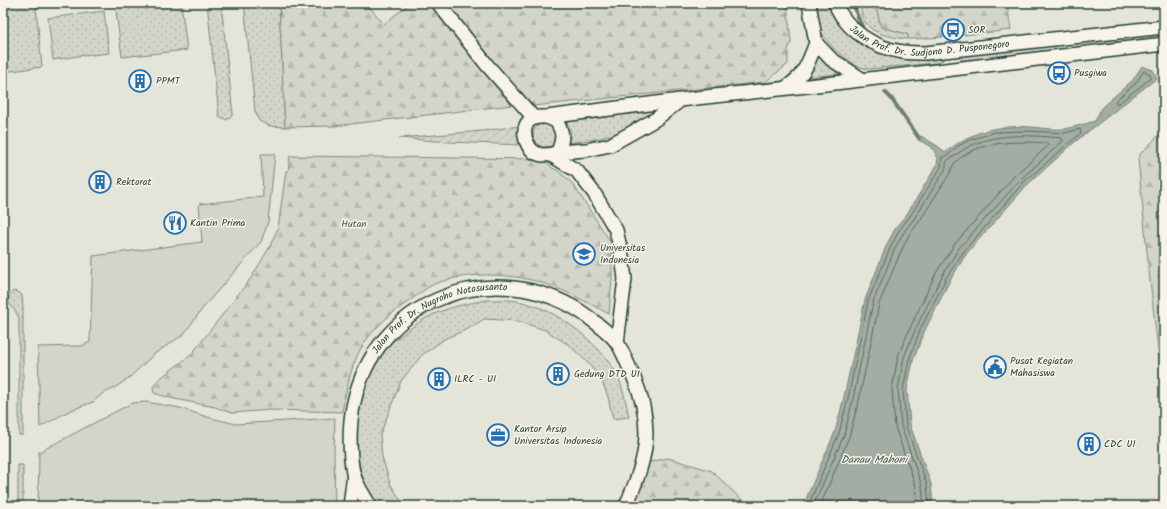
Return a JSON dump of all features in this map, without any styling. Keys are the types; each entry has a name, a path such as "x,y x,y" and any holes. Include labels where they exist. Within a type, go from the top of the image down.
{"street":[{"path":"438,3 487,65 534,118"},
{"path":"784,89 796,81 804,71 816,43 809,3"},
{"name":"Jalan Prof. Dr. Sudjono D. Pusponegoro","path":"835,3 843,17 860,35 873,43 888,49 904,52 925,53 1164,27"},
{"path":"816,43 831,59 863,80"},
{"path":"680,101 656,119 610,145 586,150 542,155 534,152 527,142 525,133 526,127 529,121 534,118 1164,44"},
{"path":"547,117 556,121 562,134 562,142 554,153"},
{"path":"554,153 577,171 594,193 616,230 622,256 625,279 618,343"},
{"name":"Jalan Prof. Dr. Nugroho Notosusanto","path":"350,506 354,474 350,435 351,413 356,391 365,369 376,349 408,316 428,304 449,295 471,289 494,286 517,287 540,292 568,304 581,312 618,343 640,392 645,419 645,446 637,479 626,506"},
{"name":"Jalan Prof. Dr. Nugroho Notosusanto","path":"354,474 370,506"}],"shaded area":[{"name":"Universitas Indonesia","path":"3,3 1164,3 1164,506 3,506"}],"green space":[{"path":"3,3 56,3 64,5 36,8 42,67 3,72"},
{"path":"115,3 181,3 187,50 122,57"},
{"path":"207,3 221,3 233,114 227,120 219,116"},
{"path":"244,3 279,3 285,127 270,126 259,121 255,111"},
{"path":"279,3 366,3 384,24 410,3 430,3 512,105 334,126 285,127"},
{"path":"447,3 787,3 791,42 788,50 788,64 765,82 533,106 478,46 470,31"},
{"path":"815,3 828,3 836,19 847,32 860,42 943,57 943,60 937,63 868,69 856,66 834,49 820,31"},
{"path":"860,3 875,3 881,27 907,34 909,39 891,37 873,30 864,20 861,13"},
{"path":"875,3 1007,3 1011,30 964,35 963,25 952,24 941,28 943,37 909,39 907,34 881,27"},
{"path":"104,11 109,53 91,54 53,60 48,18"},
{"path":"1164,31 1164,37 971,60 962,60 960,56 962,54"},
{"path":"819,54 825,62 838,74 808,77"},
{"path":"666,108 617,133 596,139 567,143 571,134 564,119"},
{"path":"544,123 553,127 557,132 556,144 549,147 543,147 538,144 533,135 537,126"},
{"path":"520,126 518,136 521,145 399,138 482,131"},
{"path":"1164,130 1164,401 1138,159 1141,153"},
{"path":"261,154 275,154 268,222 261,242 206,304 183,335 154,354 129,378 113,389 102,394 93,402 69,411 40,427 38,347 82,346 90,342 93,256 202,242 199,204 263,197"},
{"name":"Hutan","path":"290,156 545,159 552,168 557,170 572,183 612,244 612,279 609,314 566,292 527,279 501,275 475,275 449,279 432,285 394,312 365,341 351,372 342,412 270,410 232,413 215,407 170,398 154,393 153,387 159,379 191,355 251,278 269,248 278,228 286,171 288,171"},
{"path":"13,291 22,295 23,308 23,435 19,435 19,319 18,315 10,305 8,298"},
{"path":"487,300 512,300 539,307 565,321 577,330 600,351 616,373 622,389 629,417 613,419 608,397 602,381 589,364 569,345 545,330 518,321 484,319 468,329 446,338 422,355 401,381 380,435 382,457 390,483 401,501 396,506 377,506 368,491 362,476 357,445 357,429 363,397 378,359 388,345 414,325 426,318 453,307"},
{"path":"146,402 180,408 207,417 236,424 335,418 335,506 38,506 39,452 132,403"},
{"path":"668,458 712,471 748,506 634,506 646,463"},
{"path":"18,465 23,465 23,506 18,506"}],"water":[{"name":"Danau Mahoni","path":"1142,66 1153,70 1157,78 1076,141 1026,186 967,253 950,280 924,332 913,361 907,390 910,425 931,484 933,506 803,506 835,432 865,300 887,244 896,227 907,214 937,165 938,158 931,146 918,140 921,136 939,147 945,153 964,139 985,131 1006,127 1065,129 1095,121 1102,107 1133,80"}],"waterway":[{"path":"854,3 863,29"},
{"path":"885,92 891,98 919,138"}],"place":[{"name":"SOR","path":"953,30"},
{"name":"Pusgiwa","path":"1059,73"},
{"name":"PPMT","path":"140,81"},
{"name":"Rektorat","path":"100,182"},
{"name":"Kantin Prima","path":"175,223"},
{"name":"Universitas Indonesia","path":"584,254"},
{"name":"Pusat Kegiatan Mahasiswa","path":"995,367"},
{"name":"Gedung DTD UI","path":"558,374"},
{"name":"ILRC - UI","path":"439,379"},
{"name":"Kantor Arsip Universitas Indonesia","path":"498,435"},
{"name":"CDC UI","path":"1089,444"}]}
